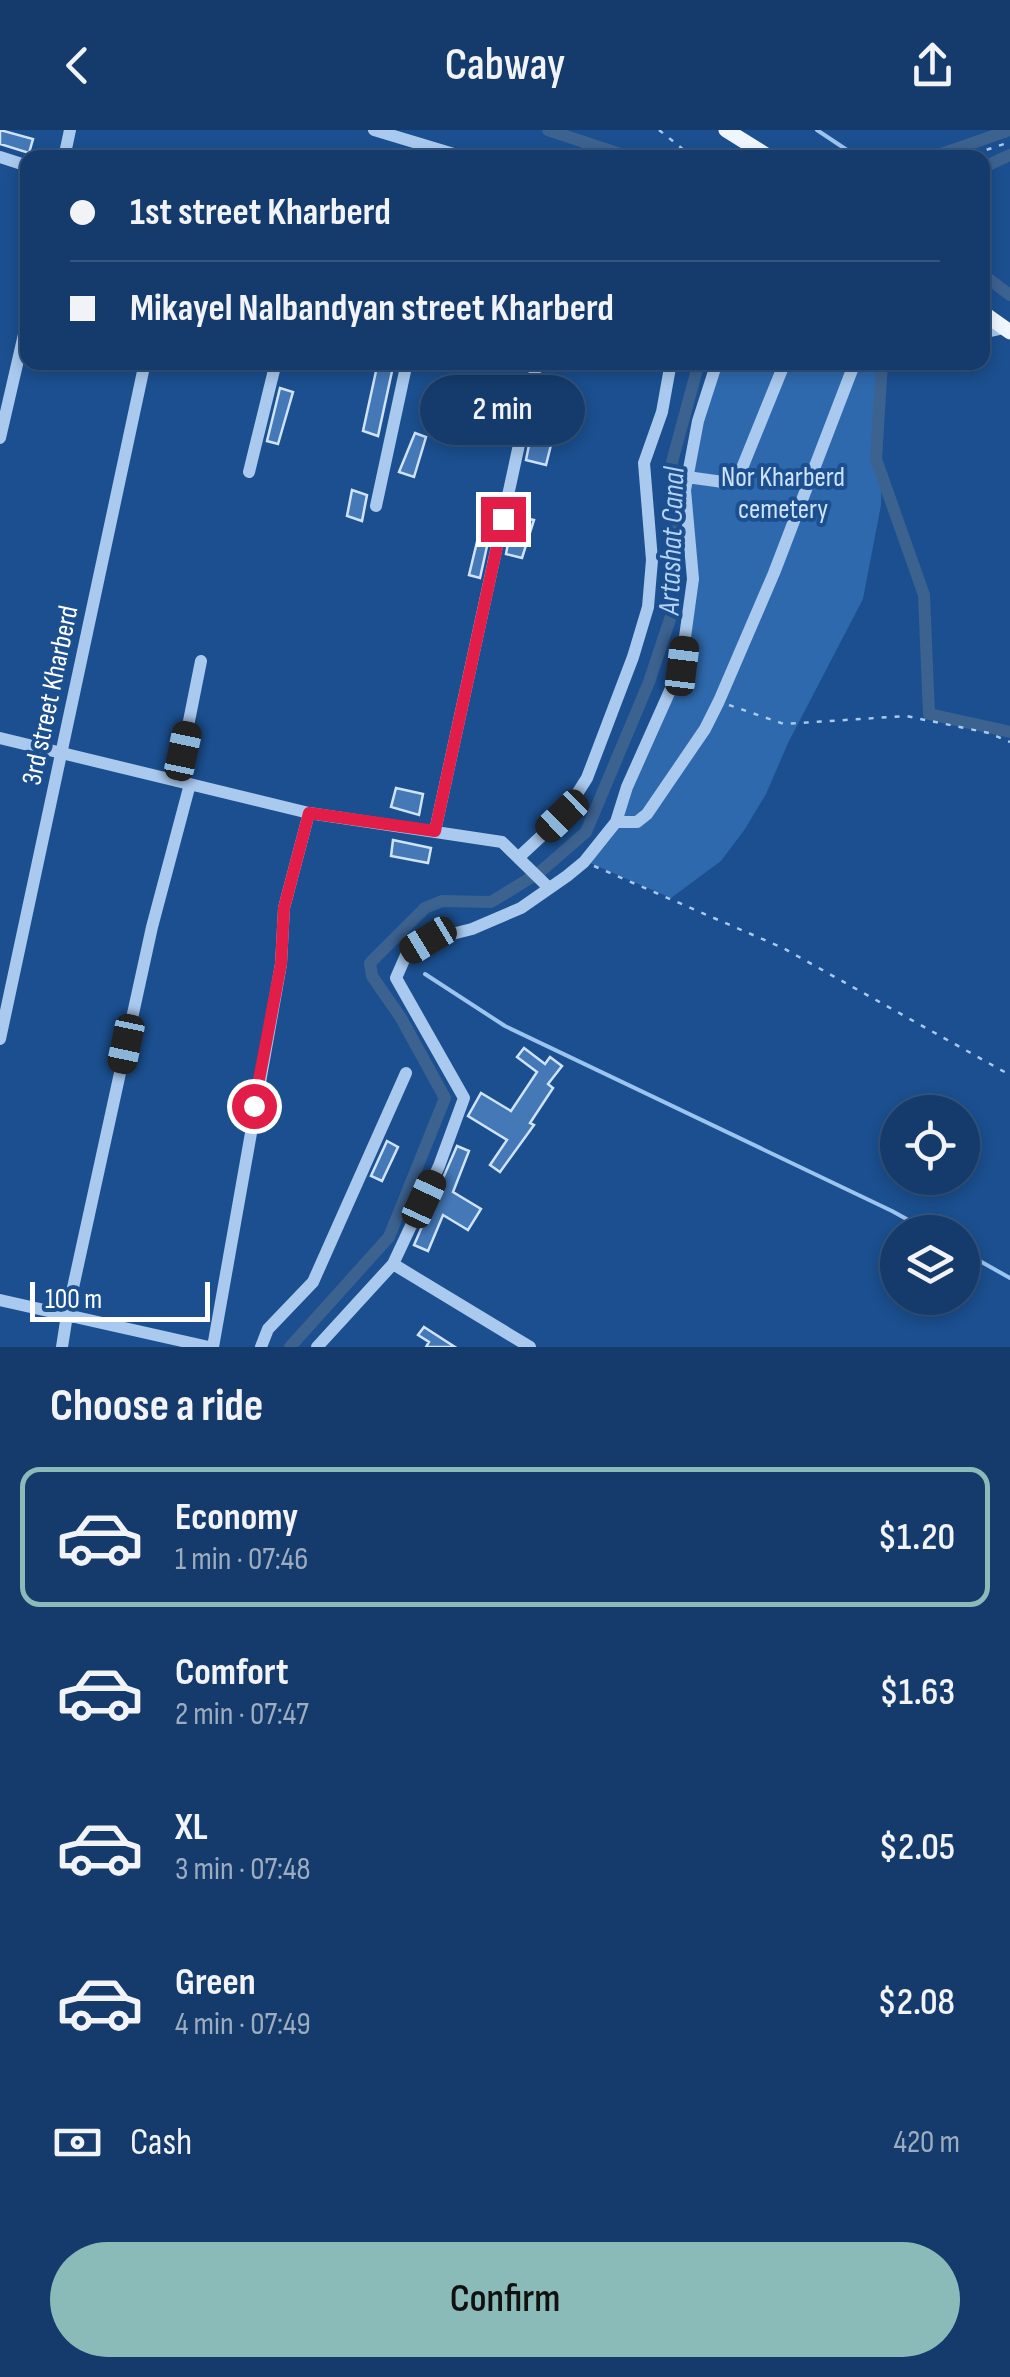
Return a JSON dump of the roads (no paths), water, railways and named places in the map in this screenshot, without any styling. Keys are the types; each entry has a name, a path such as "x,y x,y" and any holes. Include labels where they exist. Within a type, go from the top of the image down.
{"main road":[{"path":"726,130 758,150"}],"street":[{"path":"374,130 440,150"},
{"path":"0,438 20,352"},
{"name":"3rd street Kharberd","path":"0,1038 143,370"},
{"path":"249,472 274,370"},
{"path":"376,506 405,370"},
{"path":"435,831 535,370"},
{"path":"519,857 562,816 587,778 633,657 648,607 652,560 644,463 662,412 670,370"},
{"path":"317,1347 394,1264 439,1166 464,1098 396,978 406,953 428,940 472,930 521,908 584,862 616,822 626,787 682,666 693,579 685,490 698,420 714,370"},
{"path":"687,477 723,482 738,478 782,370"},
{"path":"616,822 638,822 647,814 705,729 774,573 852,370"},
{"path":"62,1347 183,782 201,661"},
{"path":"0,738 309,813 502,842 548,887"},
{"path":"0,1300 187,1345 211,1347 281,964 284,908 309,813"},
{"path":"261,1347 268,1328 312,1282 406,1074"},
{"path":"394,1264 521,1345"}],"waterway":[{"name":"Artashat Canal","path":"548,130 608,150"},
{"path":"817,130 847,150"},
{"path":"953,150 1010,130"},
{"path":"990,164 1010,155"},
{"path":"990,280 1010,295"},
{"name":"Artashat Canal","path":"290,1347 389,1237 445,1098 401,1018 372,976 370,963 425,908 442,901 491,902 540,872 586,832 649,682 673,610 672,462 697,370"},
{"path":"882,370 876,459 924,595 929,714 1010,732"},
{"path":"425,974 505,1026 899,1215"},
{"path":"980,1261 1010,1278"}],"park label":[{"name":"Nor Kharberd cemetery","path":"783,492"}]}
